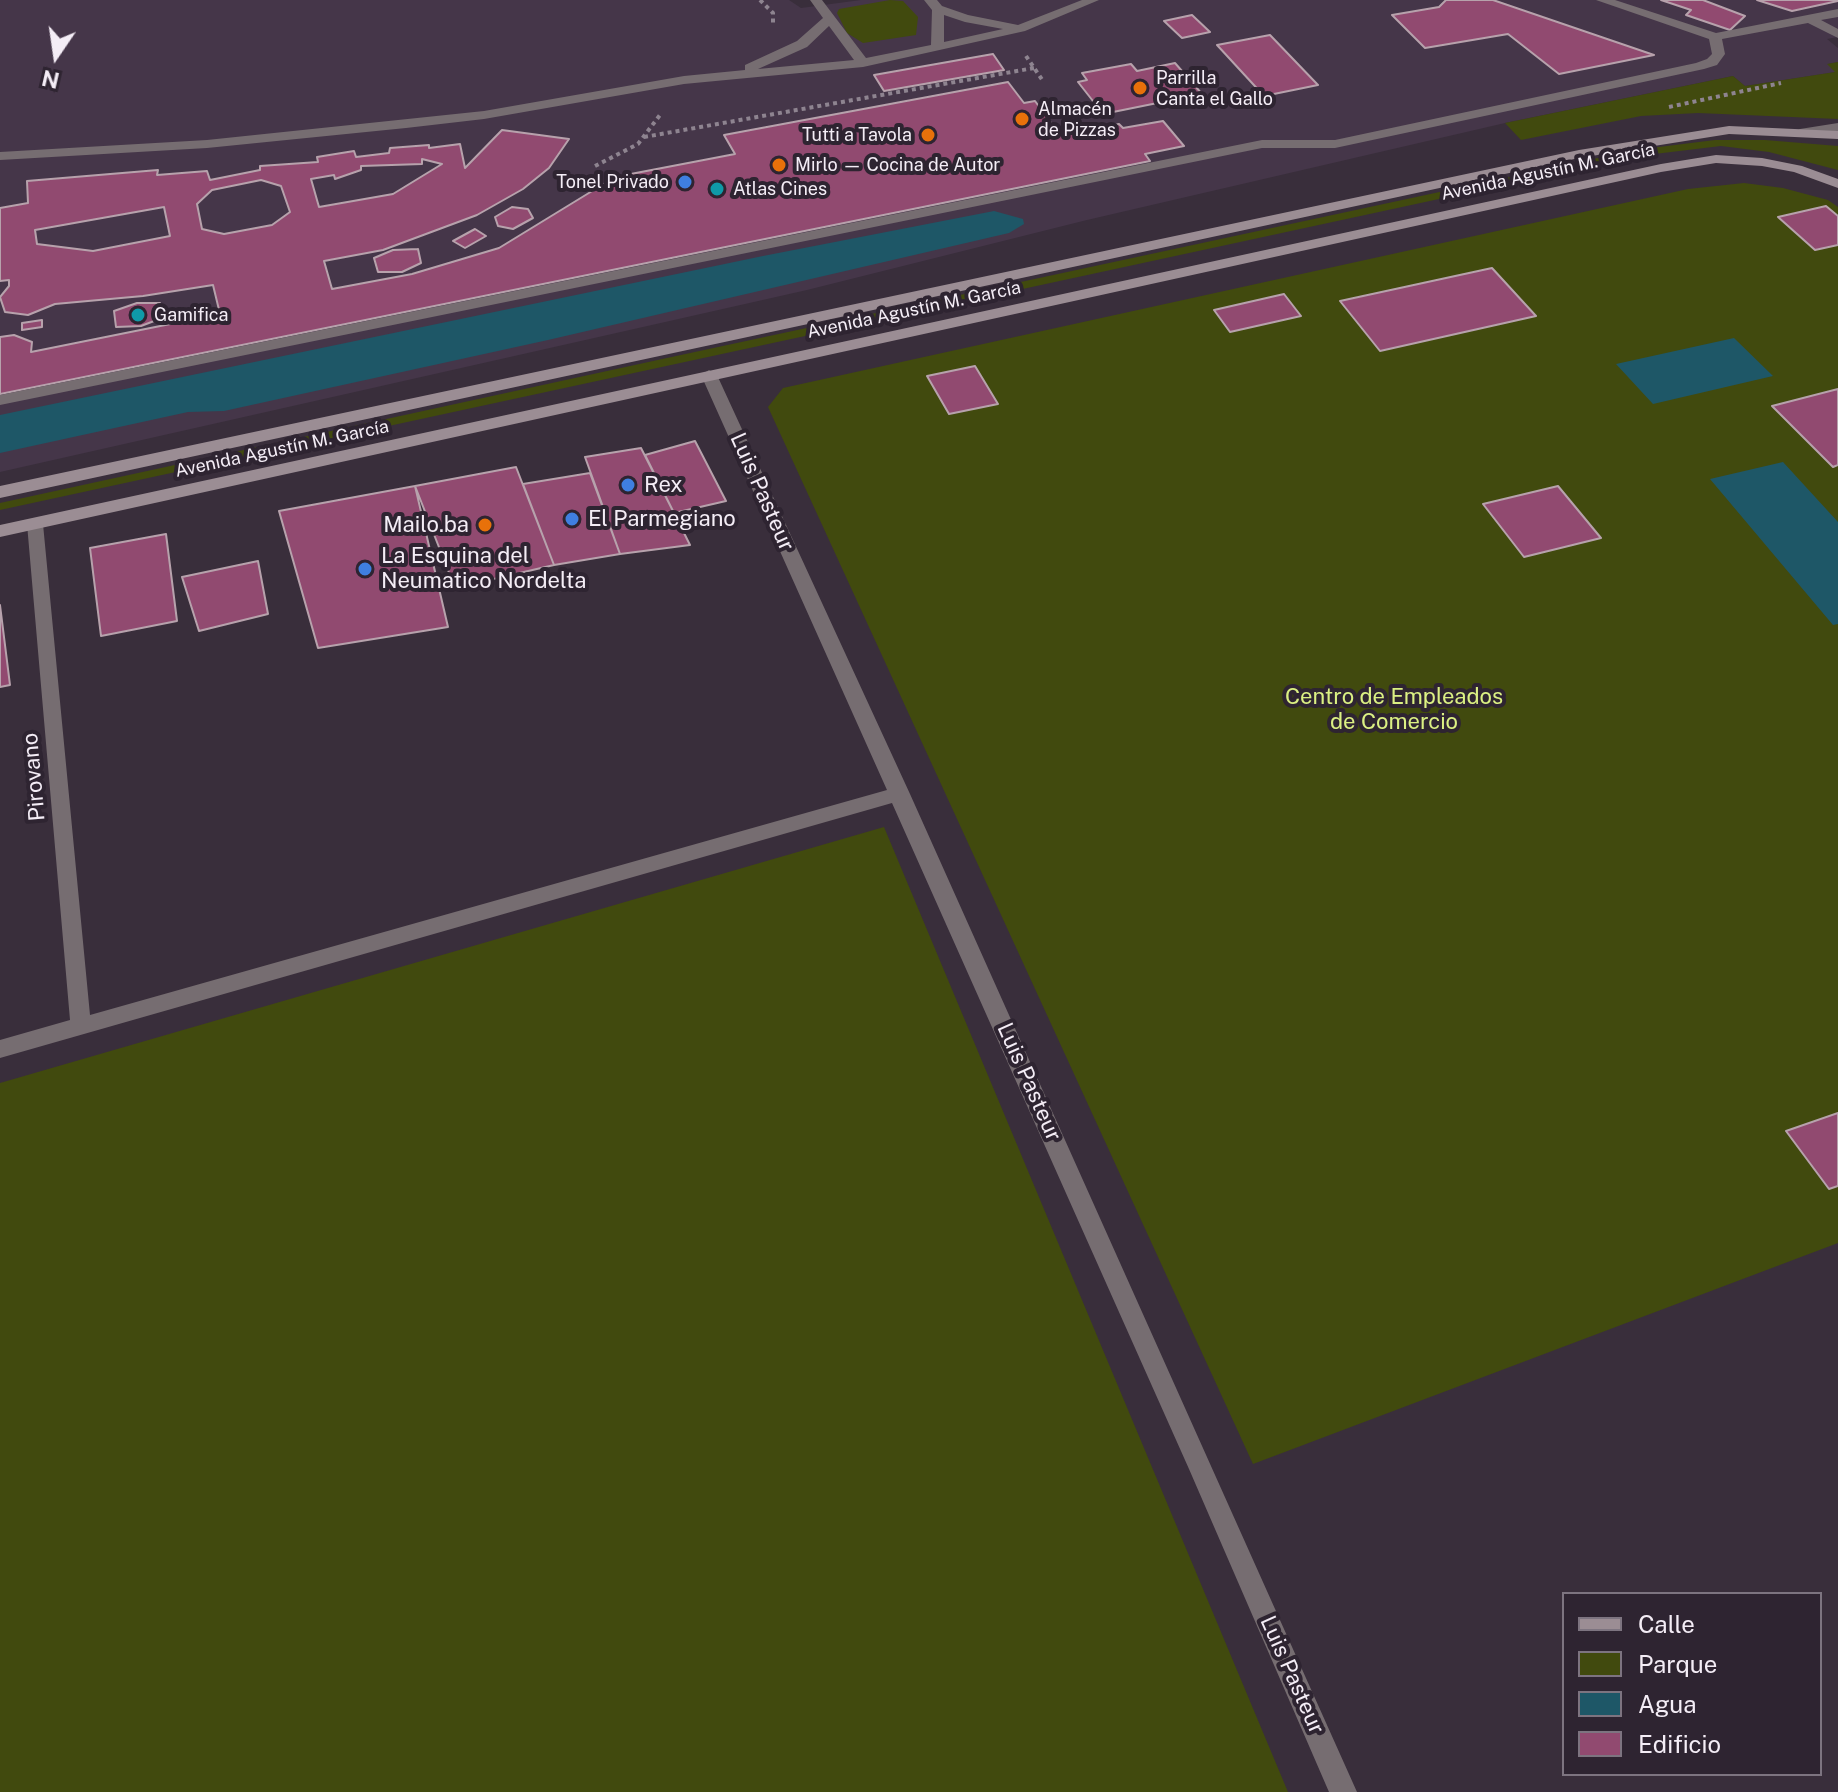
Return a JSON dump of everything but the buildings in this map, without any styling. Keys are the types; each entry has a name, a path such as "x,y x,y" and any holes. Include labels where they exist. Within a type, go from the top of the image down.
{"main road":[{"name":"Avenida Agustín M. García","path":"0,492 1579,154 1729,130 1838,135"},
{"name":"Avenida Agustín M. García","path":"0,531 1661,168 1716,159 1762,162 1797,169 1838,184"}],"street":[{"path":"816,0 863,63"},
{"path":"0,156 207,144 406,124 484,115 684,80 863,63 1021,28 1093,0"},
{"path":"1602,0 1715,37 1838,13"},
{"path":"937,49 934,4 965,18 1021,28"},
{"path":"720,77 762,64 802,44 830,18"},
{"path":"1812,20 1838,34"},
{"path":"0,400 1262,144 1335,144 1351,141 1699,66 1712,62 1719,54 1715,37"},
{"path":"1800,133 1838,127"},
{"name":"Luis Pasteur","path":"709,375 900,794 1343,1792"},
{"name":"Pirovano","path":"35,524 81,1026"},
{"path":"0,1049 900,794"}],"path":[{"path":"595,166 622,154 644,137 1034,68"}],"shaded area":[{"path":"0,0 789,0 801,8 861,0 1838,0 1838,37 1827,39 1838,48 1838,62 1828,64 1836,72 1745,86 1733,76 1505,123 1087,220 807,290 0,472"}],"green space":[{"path":"890,0 903,1 918,17 916,35 863,43 847,33 837,13 839,9"},
{"path":"1838,62 1838,119 1698,113 1641,116 1521,140 1505,123 1733,76 1745,86 1835,72 1827,64"},
{"path":"1715,140 1765,140 1838,146 1838,170 1769,152 1721,146 1638,156 0,510 0,503 667,358 1635,150"},
{"name":"Centro de Empleados de Comercio","path":"1744,183 1783,188 1828,200 1838,207 1838,1243 1253,1464 768,407 783,388 1688,189"},
{"path":"884,827 1288,1792 0,1792 0,1083"}],"water":[{"path":"994,211 1023,219 1024,224 1009,233 548,340 224,411 188,412 0,453 0,415"},
{"path":"1734,338 1773,376 1653,404 1616,364"},
{"path":"1783,462 1838,522 1838,624 1833,625 1710,479"}],"place":[{"name":"Parrilla Canta el Gallo","path":"1140,88"},
{"name":"Almacén de Pizzas","path":"1022,119"},
{"name":"Tutti a Tavola","path":"928,135"},
{"name":"Mirlo — Cocina de Autor","path":"779,165"},
{"name":"Tonel Privado","path":"685,182"},
{"name":"Atlas Cines","path":"717,189"},
{"name":"Gamifica","path":"138,315"},
{"name":"Rex","path":"628,485"},
{"name":"El Parmegiano","path":"572,519"},
{"name":"Mailo.ba","path":"485,525"},
{"name":"La Esquina del Neumatico Nordelta","path":"365,569"}]}
